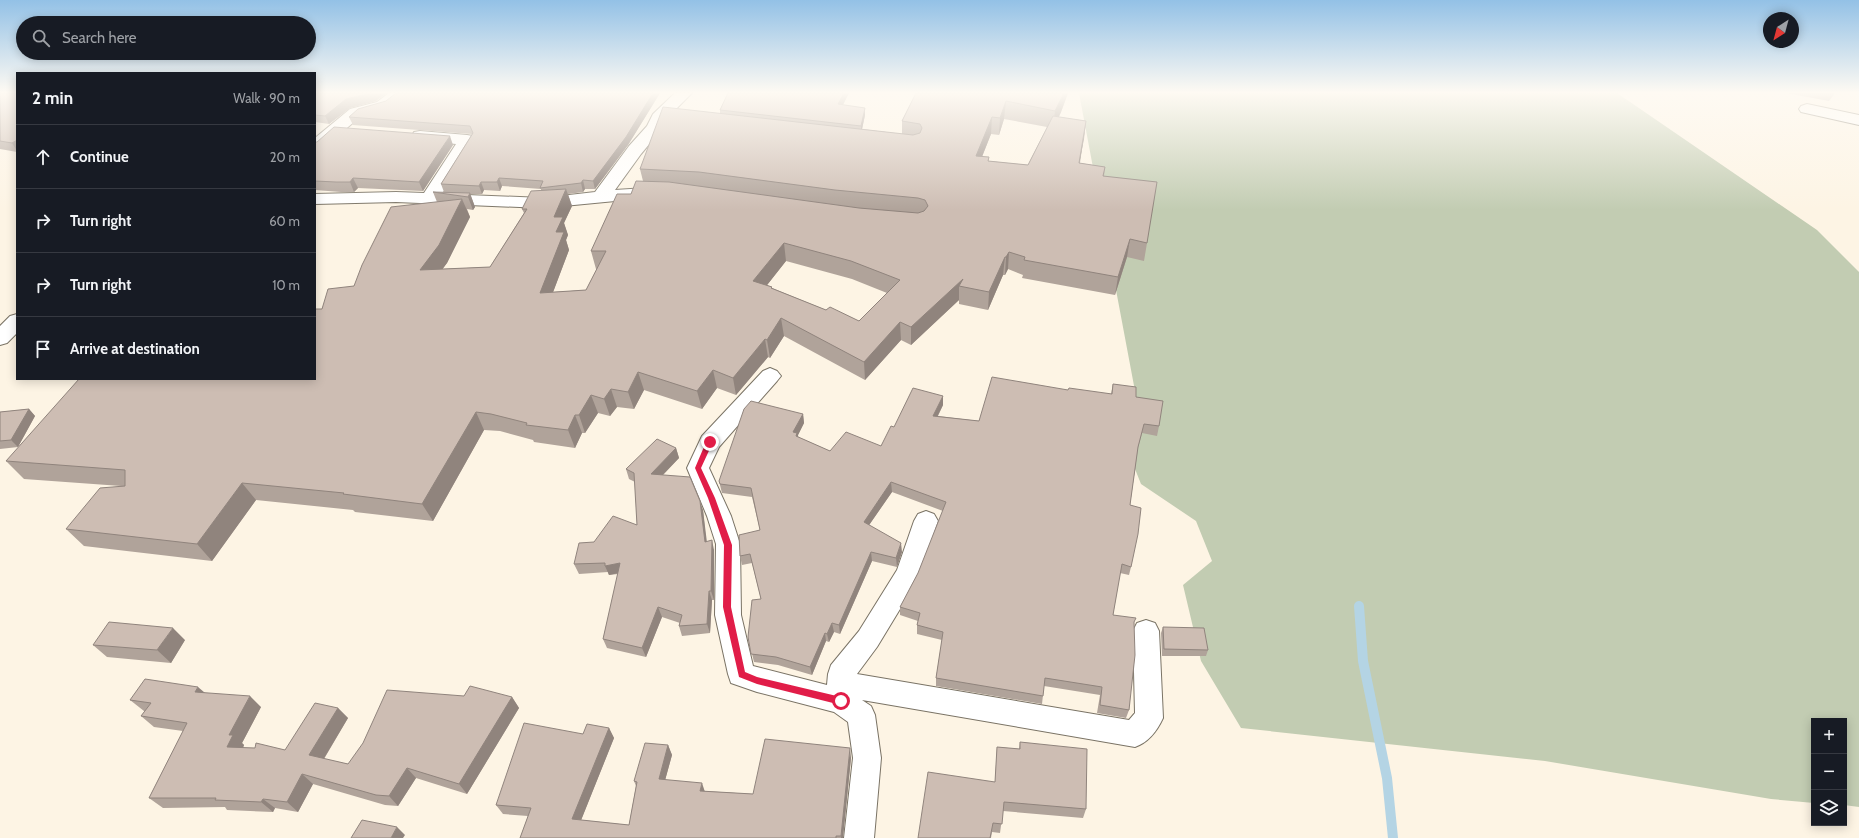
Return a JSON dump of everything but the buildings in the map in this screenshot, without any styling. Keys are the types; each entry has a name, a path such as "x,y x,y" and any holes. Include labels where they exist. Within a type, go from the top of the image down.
{"street":[{"path":"316,145 331,132"},
{"path":"602,195 634,150 650,132"},
{"path":"404,135 467,140 430,198"},
{"path":"316,199 396,197 542,203 602,195 641,192 680,193"},
{"path":"0,338 16,322"},
{"path":"770,376 710,442 698,468 711,498 728,545 727,607 733,640 738,653 741,674 757,680 841,692 911,694 1094,728 1135,734 1149,718 1146,631"},
{"path":"859,838 867,758 861,715 841,692 841,674 868,639 908,574 926,521"}],"green space":[{"path":"1086,132 1674,132 1817,230 1859,272 1859,807 1847,805 1847,718 1811,718 1811,803 1771,799 1545,761 1241,728 1201,661 1183,585 1212,561 1196,521 1141,484 1129,454 1138,407"}],"waterway":[{"path":"1359,606 1363,661 1387,778 1393,838"}],"route":[{"path":"710,442 698,468 711,498 728,545 727,607 733,640 738,653 741,674 757,680 841,701"}]}
